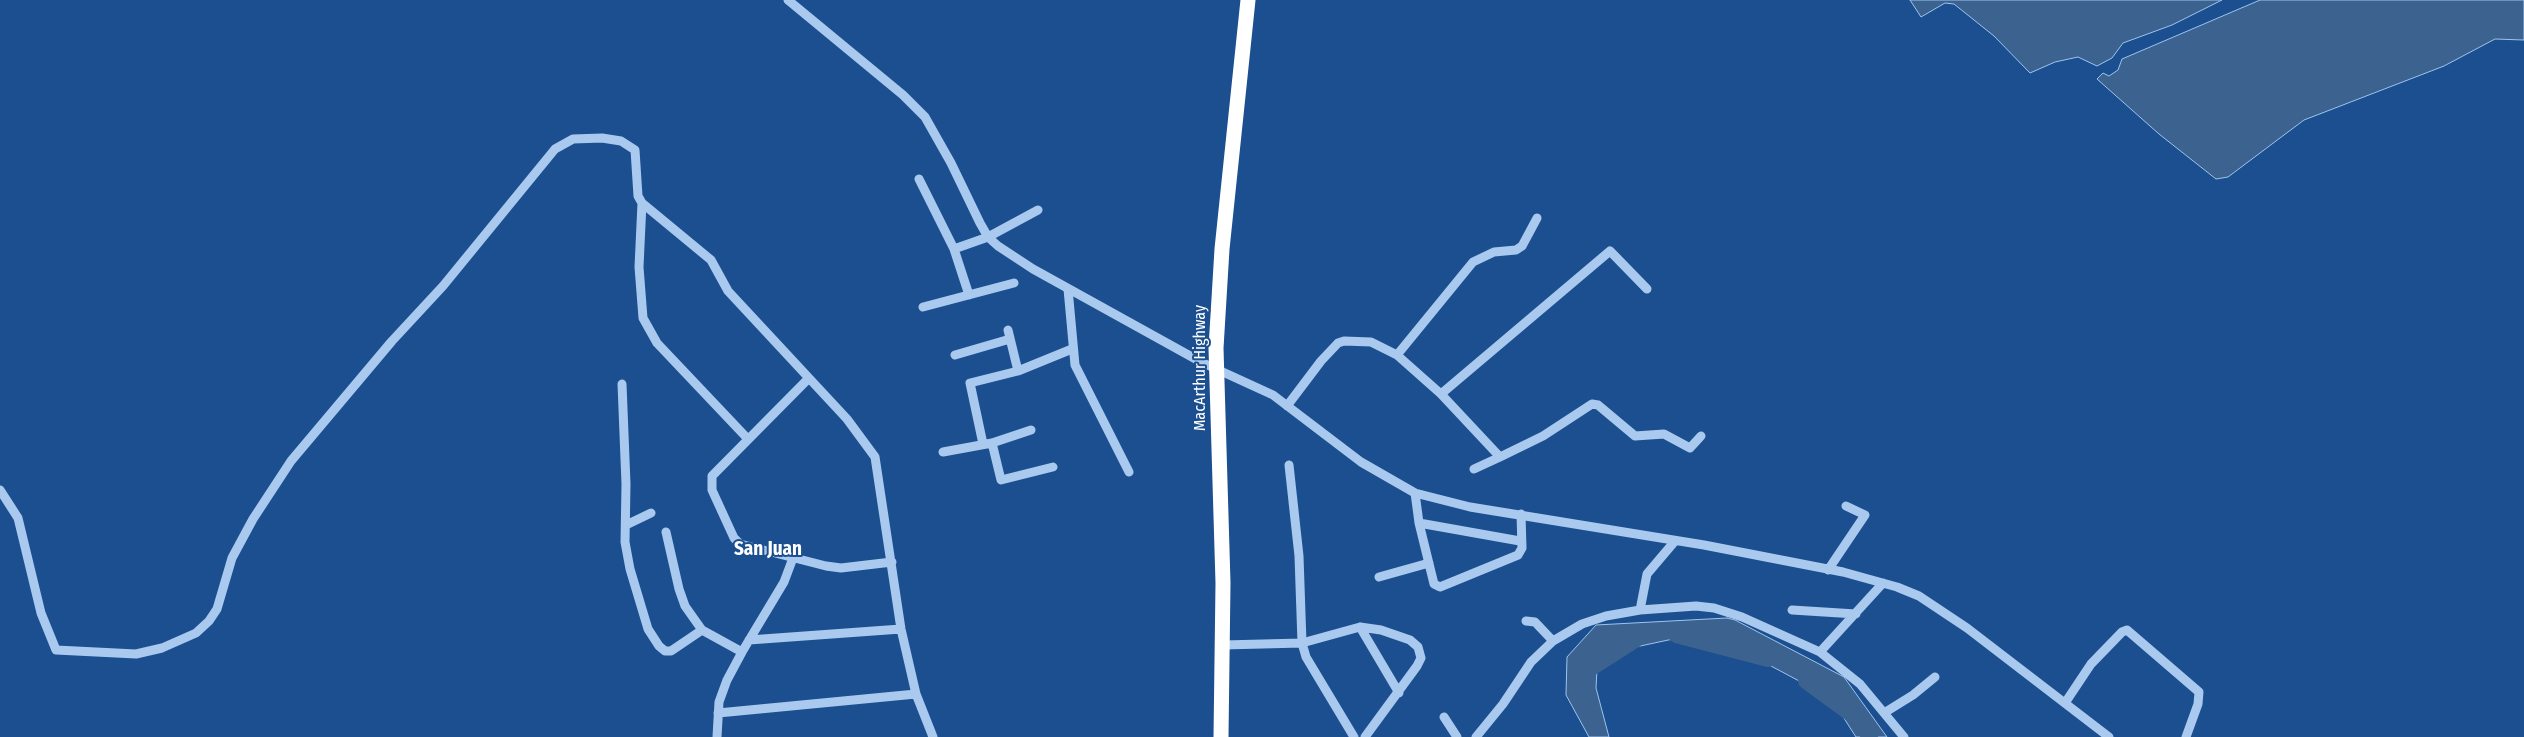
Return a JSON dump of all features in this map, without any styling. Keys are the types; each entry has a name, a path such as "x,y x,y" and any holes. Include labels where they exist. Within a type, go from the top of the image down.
{"highway":[{"name":"MacArthur Highway","path":"1221,737 1223,645 1216,369 1222,249 1248,0"}],"street":[{"path":"788,0 903,95 925,117 948,157 988,237 1015,259 1216,369 1261,388 1361,462 1415,493 1470,507 1521,514 1844,572 1883,583 1919,596 1940,609 2109,737"},
{"path":"0,490 18,518 41,612 56,650 136,654 162,648 188,637 202,628 213,616 221,598 232,558 253,519 291,460 392,341 443,286 554,148 573,139 602,138 621,140 635,150 638,196 642,203 711,260 728,291 847,419 874,458 901,628 916,694 933,737"},
{"path":"918,179 954,249 968,295"},
{"path":"642,203 639,267 643,318 657,343 747,438"},
{"path":"954,249 988,237 1038,210"},
{"path":"1396,355 1473,262 1494,252 1516,250 1522,246 1537,218"},
{"path":"1441,394 1610,251 1647,289"},
{"path":"923,307 1014,282"},
{"path":"1068,289 1072,349 1081,380 1129,472"},
{"path":"955,355 1009,335 1018,371"},
{"path":"1287,406 1321,361 1338,344 1344,341 1371,342 1396,355 1441,394 1500,457"},
{"path":"1053,467 1001,480 970,383 1018,371 1072,349"},
{"path":"808,379 716,469 712,476 712,490 734,538 740,544 840,568 892,562"},
{"path":"622,384 625,542 630,569 648,629 659,646 665,651 671,651 702,630"},
{"path":"1474,469 1542,436 1592,404 1598,405 1635,436 1664,434 1690,448 1701,436"},
{"path":"943,452 988,444 1031,430"},
{"path":"1289,465 1300,564 1302,642 1306,657 1354,737"},
{"path":"1415,493 1419,523 1434,584 1440,586 1518,556 1522,548 1520,541 1521,514"},
{"path":"1828,570 1865,515 1846,506"},
{"path":"626,525 651,513"},
{"path":"1419,523 1520,541"},
{"path":"666,532 685,606 702,630 742,652"},
{"path":"1640,610 1647,574 1675,541"},
{"path":"717,737 719,702 742,652 784,582 793,558"},
{"path":"1379,577 1429,563"},
{"path":"1820,652 1883,583"},
{"path":"1476,737 1503,704 1530,662 1553,641 1598,618 1640,610 1696,606 1714,608 1742,617 1820,652 1847,672 1904,737"},
{"path":"1792,610 1856,614"},
{"path":"1526,621 1535,622 1553,641"},
{"path":"1223,645 1302,642 1360,627 1401,636 1418,647 1421,658 1418,666 1365,737"},
{"path":"1360,627 1399,693"},
{"path":"749,640 901,628"},
{"path":"2065,703 2102,651 2122,632 2127,630 2199,692 2198,704 2186,737"},
{"path":"1884,712 1913,695 1935,677"},
{"path":"718,712 916,694"},
{"path":"1444,718 1457,737"}],"water":[{"path":"1910,0 2222,0 2172,25 2123,43 2112,58 2097,66 2078,57 2055,62 2030,73 1994,36 1954,4 1945,3 1921,17"},
{"path":"2260,0 2524,0 2524,40 2495,39 2444,66 2304,120 2228,177 2216,179 2159,134 2097,79 2103,73 2109,76 2118,70 2122,59"},
{"path":"1727,618 1735,620 1844,677 1887,737 1856,737 1831,698 1726,642 1673,639 1612,652 1597,669 1596,688 1609,737 1589,737 1566,695 1567,657 1596,625"}],"waterway":[{"path":"1676,635 1768,659"},
{"path":"1588,670 1635,640"},
{"path":"1806,681 1858,719 1870,737"}],"district":[{"name":"San Juan","path":"768,550"}]}
